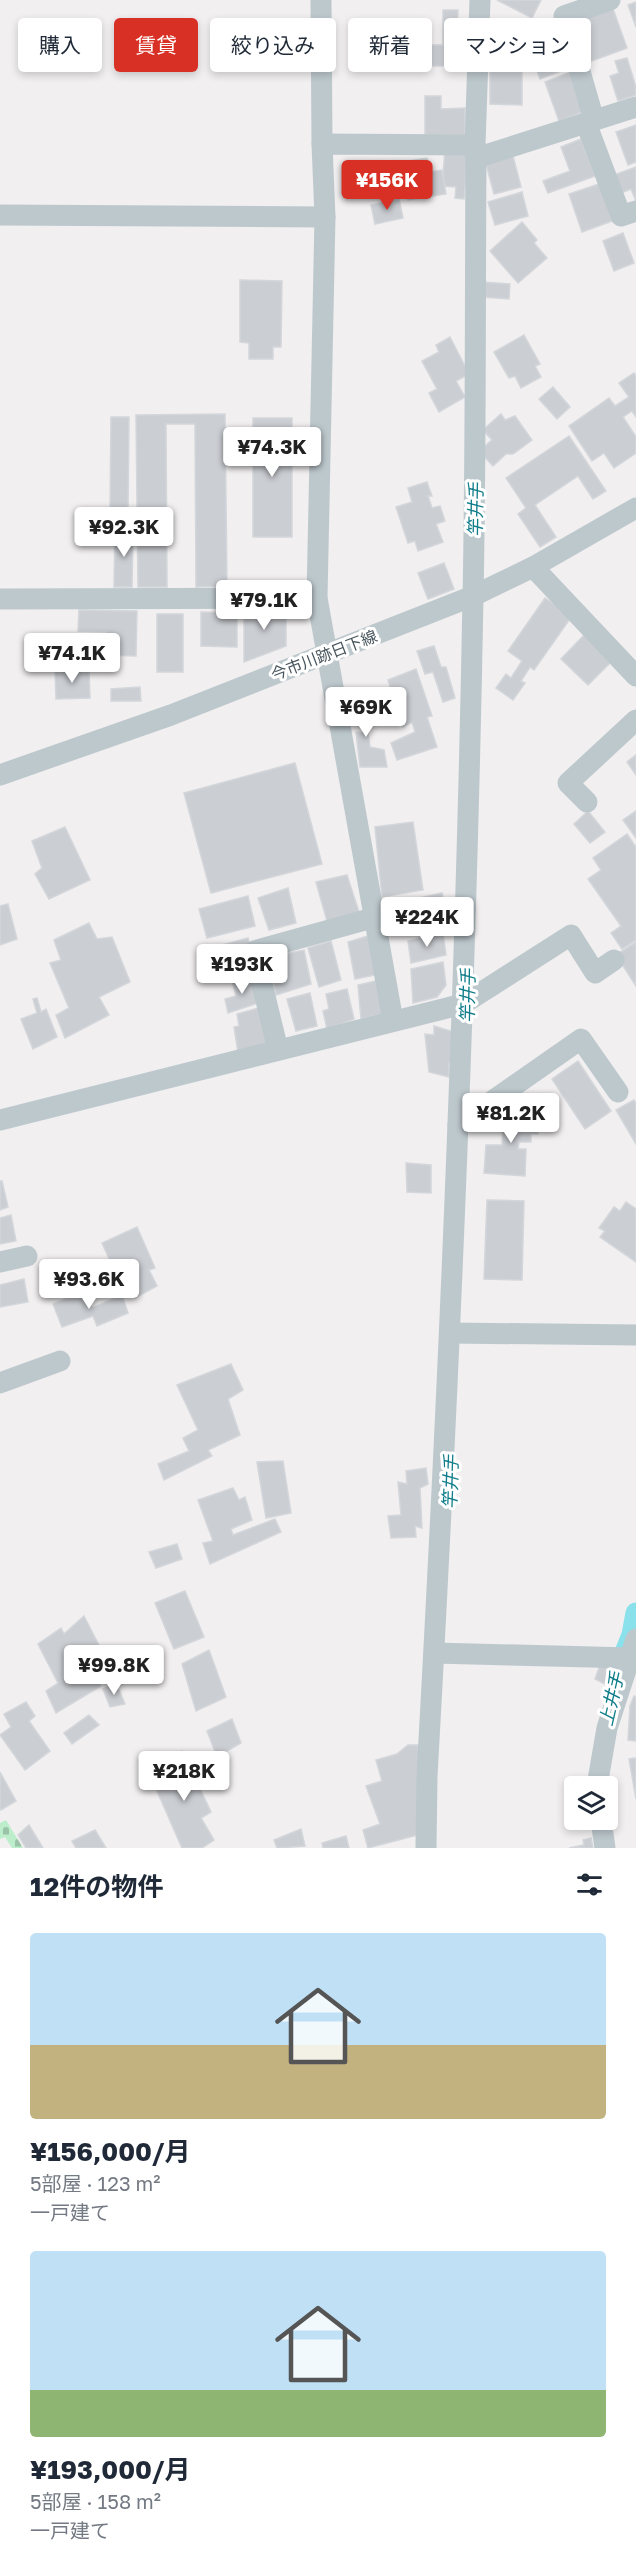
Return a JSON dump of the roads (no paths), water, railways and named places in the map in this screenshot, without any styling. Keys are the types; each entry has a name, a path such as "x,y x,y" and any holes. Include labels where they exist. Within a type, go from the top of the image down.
{"street":[{"path":"321,0 325,217 317,598 393,1021"},
{"path":"426,1848 450,1333 462,1004 473,596 476,151 480,0"},
{"path":"610,0 564,16 590,121 621,216 636,211"},
{"path":"322,144 476,151 636,107"},
{"path":"0,215 325,217"},
{"name":"今市川跡日下線","path":"0,775 171,715 473,596 533,567 636,508"},
{"path":"533,567 636,676"},
{"path":"0,599 317,598"},
{"path":"586,802 568,783 636,720"},
{"path":"278,1050 254,951 376,917"},
{"path":"0,1120 462,1004 571,935 595,973 614,960"},
{"path":"458,1125 581,1040 618,1092"},
{"path":"0,1262 27,1256"},
{"path":"450,1333 636,1335"},
{"path":"0,1383 60,1361"},
{"path":"434,1653 633,1648 607,1728 599,1776"},
{"path":"602,1830 605,1848"}],"waterway":[{"name":"上井手","path":"624,1655 632,1635 636,1613"}],"water label":[{"name":"竿井手","path":"475,510"},
{"name":"竿井手","path":"467,996"},
{"name":"竿井手","path":"450,1482"}]}
